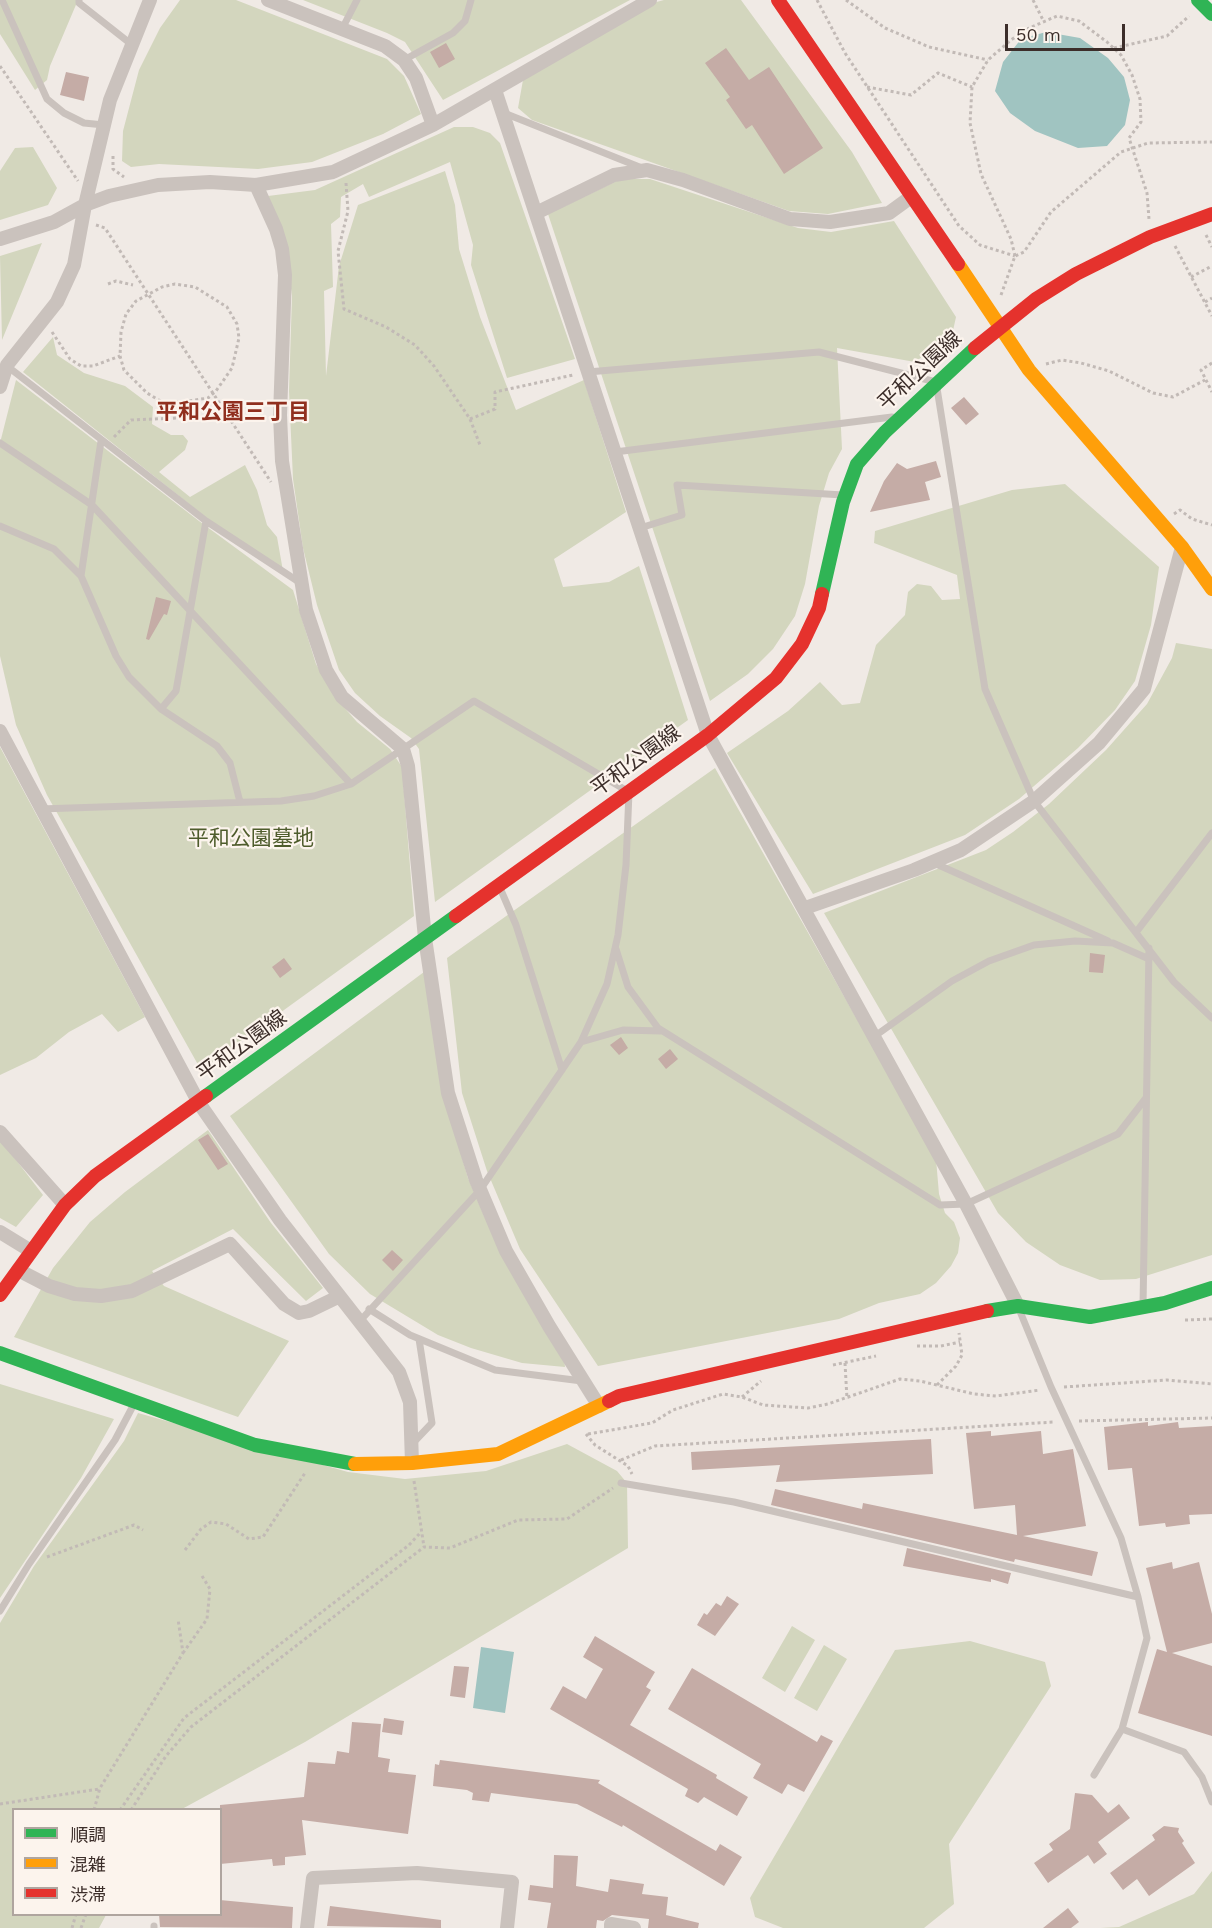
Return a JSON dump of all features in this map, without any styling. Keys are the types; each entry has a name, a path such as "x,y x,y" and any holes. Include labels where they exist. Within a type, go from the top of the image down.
{"street":[{"path":"0,387 7,365 46,318 65,288 74,265 85,205 95,171 104,125 131,44 150,0"},
{"path":"268,0 385,46 404,60 416,78 433,125"},
{"path":"0,238 54,222 85,205 158,185 210,182 256,185 333,172 344,168 433,125 650,0"},
{"path":"778,0 841,90 998,328 1033,375 1182,547 1212,589"},
{"path":"1198,0 1211,13"},
{"path":"495,90 708,735 875,1036 1018,1306"},
{"path":"536,213 614,175 647,170 790,219 830,222 889,213 911,197"},
{"path":"256,185 276,229 282,249 285,275 280,416 282,461 299,582 306,610 326,670 342,697 403,749 408,766 425,938 448,1093 480,1190 506,1251 599,1406"},
{"name":"平和公園線","path":"0,1295 65,1205 95,1176 708,735 777,678 802,644 819,608 845,496 857,464 900,416 936,382 998,328 1036,299 1076,274 1150,237 1212,214"},
{"path":"805,908 961,850 1034,801 1099,743 1144,689 1182,547"},
{"path":"0,731 199,1103 280,1220 399,1372 410,1402 412,1463"},
{"path":"0,1132 65,1205"},
{"path":"0,1232 32,1251"},
{"path":"18,1270 49,1286 75,1294 101,1296 132,1291 230,1244 284,1304 299,1313 309,1311 338,1297"},
{"path":"0,1353 255,1445 353,1464 412,1463 498,1454 619,1396 955,1317 1018,1306 1090,1317 1143,1307 1212,1288"},
{"path":"307,1928 313,1878 417,1873 512,1882 507,1928"},
{"path":"611,1928 611,1924 634,1928"}],"lane":[{"path":"2,0 47,99 64,113 84,123 104,125"},
{"path":"79,0 78,3 131,44"},
{"path":"342,29 357,0"},
{"path":"404,60 453,33 465,21 471,0"},
{"path":"502,113 647,170"},
{"path":"588,372 819,352 936,382 985,689 1034,801 1174,982 1212,1018"},
{"path":"7,365 101,441 206,521 299,582"},
{"path":"615,452 900,416"},
{"path":"81,576 101,441"},
{"path":"0,443 92,505 351,784"},
{"path":"640,528 682,515 678,485 845,496"},
{"path":"161,709 176,691 206,521"},
{"path":"0,526 54,549 81,576 122,668 142,692 161,709 217,746 230,763 240,802"},
{"path":"40,809 281,801 314,796 351,784 474,701 629,792 626,865 616,947 607,984 581,1042 480,1190 448,1228 359,1322"},
{"path":"1137,932 1212,833"},
{"path":"932,862 1149,959"},
{"path":"499,885 516,925 562,1070"},
{"path":"875,1036 952,981 989,961 1034,945 1076,941 1113,943"},
{"path":"616,947 628,987 662,1031 940,1205 966,1204 1118,1134 1146,1098"},
{"path":"1143,1307 1149,948"},
{"path":"581,1042 623,1030 662,1031"},
{"path":"1018,1306 1051,1387 1069,1421 1121,1538 1147,1638 1122,1729 1094,1775"},
{"path":"369,1309 419,1339 495,1370 585,1381"},
{"path":"411,1445 432,1423 419,1339"},
{"path":"0,1611 29,1564 115,1440 135,1402"},
{"path":"621,1483 734,1502 1138,1597"},
{"path":"1122,1729 1184,1752 1202,1777 1212,1802"}],"path":[{"path":"817,0 827,23 867,87 965,232 980,245 1015,256 1024,252 1051,212 1121,152 1148,143 1212,142"},
{"path":"846,0 885,28 914,41 956,54 988,60"},
{"path":"1033,0 1043,20"},
{"path":"1114,48 1167,36 1190,16 1211,13"},
{"path":"1001,295 1015,256 1011,239 981,174 970,123 972,87 988,60 1011,40 1043,20 1057,16 1079,21 1114,48 1132,75 1140,99 1141,122 1129,138 1146,193 1150,237"},
{"path":"0,66 79,183"},
{"path":"841,90 867,87 911,94 938,73 972,87"},
{"path":"114,145 113,169 119,176 130,177"},
{"path":"344,168 348,211 338,251 344,309 386,327 415,345 434,366 470,419 480,445"},
{"path":"96,225 105,228 270,482 274,482"},
{"path":"1166,230 1212,316"},
{"path":"1191,278 1212,266"},
{"path":"108,284 116,281 133,285"},
{"path":"175,284 195,287 227,307 237,324 237,352 232,368 212,394 196,401 162,402 147,393 124,370 120,356 121,332 126,314 136,301 148,294 175,284"},
{"path":"1205,302 1212,298"},
{"path":"50,331 70,359 81,366 93,366 120,356"},
{"path":"1033,375 1044,364 1062,360 1109,371 1153,393 1173,397 1205,380"},
{"path":"1212,363 1201,370 1212,392"},
{"path":"470,419 495,409 495,392 588,372"},
{"path":"108,446 131,420 182,416 183,402"},
{"path":"1160,521 1180,510 1192,519 1212,525"},
{"path":"937,1385 956,1366 962,1355 955,1317"},
{"path":"1185,1320 1212,1319"},
{"path":"845,1363 847,1399"},
{"path":"132,1808 166,1756 190,1727 424,1547 450,1548 518,1520 567,1519 621,1483 634,1478 620,1461 595,1445 586,1434 652,1423 673,1410 723,1394 741,1397 763,1405 808,1408 847,1399 900,1379 974,1394 996,1396 1051,1387 1167,1380 1212,1384"},
{"path":"620,1461 655,1446 1069,1421 1212,1418"},
{"path":"185,1550 201,1529 211,1522 226,1524 249,1539 263,1537 315,1457"},
{"path":"412,1463 424,1547"},
{"path":"29,1564 134,1524 142,1530"},
{"path":"121,1808 184,1718 409,1545 421,1532"},
{"path":"94,1808 100,1788 207,1618 210,1589 202,1576"},
{"path":"178,1618 183,1653"},
{"path":"0,1804 100,1788"}],"green space":[{"path":"0,0 78,0 50,66 47,80 35,90 0,34"},
{"path":"180,0 236,0 387,59 404,76 421,114 383,134 312,162 258,169 159,164 131,167 122,161 123,131 139,70 160,28"},
{"path":"303,0 630,0 443,100 405,42"},
{"path":"664,0 741,0 852,152 882,203 828,214 789,211 532,120 518,108 523,80 634,8"},
{"path":"454,127 473,127 490,133 500,143 575,359 507,378 471,265 473,245 450,162 369,197 363,184 341,197 340,217 331,224 333,287 324,291 326,376 339,266 358,205 445,171 455,205 459,249 480,317 516,410 584,380 626,512 554,559 563,587 609,582 639,566 688,720 435,902 419,749 411,738 380,716 355,693 339,670 317,605 303,548 293,479 289,391 292,296 286,250 268,196 315,190"},
{"path":"33,147 57,188 48,205 0,220 0,171 15,148"},
{"path":"621,179 650,179 798,228 831,232 894,221 956,317 952,335 915,362 837,348 842,449 829,473 819,506 805,584 795,616 773,649 748,674 710,701 548,214"},
{"path":"42,243 2,340 0,256"},
{"path":"53,337 57,355 84,373 125,386 153,407 152,424 171,435 183,435 188,441 185,450 159,472 190,497 245,465 257,490 267,525 277,537 283,571 208,519 23,372"},
{"name":"平和公園墓地","path":"16,380 199,521 293,590 316,664 336,698 357,722 390,749 402,767 414,916 201,1070 47,795 16,725 0,656 0,443"},
{"path":"1065,484 1159,567 1151,625 1135,681 1115,710 1078,748 1019,799 965,835 813,894 727,753 788,711 820,682 842,705 860,703 876,645 905,615 908,592 917,584 931,586 942,600 960,599 957,575 874,543 875,531 1012,490"},
{"path":"1176,643 1212,649 1212,1255 1136,1279 1100,1280 1060,1265 1026,1242 998,1213 824,913 986,850 1013,832 1049,804 1106,750 1147,704 1172,658"},
{"path":"0,747 145,1017 118,1032 102,1014 69,1032 36,1058 0,1075"},
{"path":"715,768 936,1159 939,1194 945,1213 954,1222 960,1238 958,1253 951,1266 936,1283 920,1294 879,1303 839,1319 598,1366 520,1249 487,1171 462,1093 447,958"},
{"path":"424,972 441,1086 468,1178 485,1218 564,1357 565,1367 522,1363 471,1348 438,1335 370,1294 329,1254 230,1116"},
{"path":"208,1130 271,1223 323,1288 306,1301 233,1229 152,1271 164,1286 289,1341 238,1417 14,1337 53,1268 90,1222 125,1192"},
{"path":"0,1139 43,1195 16,1227 0,1218"},
{"path":"0,1384 114,1419 81,1478 0,1598"},
{"path":"138,1413 348,1472 405,1479 486,1471 567,1444 617,1471 627,1483 628,1548 305,1742 184,1808 12,1808 12,1916 105,1916 99,1928 0,1928 0,1623 34,1566 124,1441"},
{"path":"792,1626 815,1640 785,1692 762,1678"},
{"path":"970,1641 1045,1662 1051,1686 949,1844 954,1904 924,1928 783,1928 755,1917 750,1898 895,1650"},
{"path":"824,1645 847,1659 817,1711 794,1698"},
{"path":"1212,1871 1212,1928 1100,1928 1119,1927 1194,1894"}],"water":[{"path":"1046,32 1080,38 1108,58 1124,77 1130,100 1125,125 1107,146 1078,148 1035,131 1010,113 995,91 1003,62 1021,39"},
{"path":"481,1647 514,1652 505,1713 473,1708"}],"building":[{"path":"446,43 455,59 439,68 430,52"},
{"path":"726,48 749,80 769,67 823,148 784,174 752,125 746,129 726,100 730,97 705,63"},
{"path":"66,72 89,77 84,101 60,95"},
{"path":"964,397 979,414 966,425 951,408"},
{"path":"936,461 941,477 925,482 930,500 870,512 884,481 897,463 907,469"},
{"path":"156,597 171,601 167,615 164,614 149,640 146,639"},
{"path":"1090,953 1105,955 1103,973 1089,972"},
{"path":"284,958 292,969 280,978 272,967"},
{"path":"621,1037 628,1048 619,1055 610,1045"},
{"path":"670,1049 678,1059 666,1069 658,1059"},
{"path":"208,1134 228,1164 218,1170 198,1140"},
{"path":"392,1250 403,1260 393,1271 382,1260"},
{"path":"1148,1422 1148,1426 1178,1422 1179,1428 1212,1426 1212,1514 1189,1515 1190,1524 1166,1527 1165,1523 1139,1526 1132,1468 1108,1470 1104,1427"},
{"path":"991,1431 991,1436 1041,1431 1043,1454 1073,1449 1086,1526 1023,1536 1098,1552 1092,1576 1015,1559 1014,1562 771,1505 775,1489 862,1509 863,1503 1017,1535 1015,1505 974,1509 966,1433"},
{"path":"931,1439 933,1474 776,1482 780,1465 692,1470 691,1452"},
{"path":"907,1548 1011,1573 1008,1584 991,1579 991,1582 903,1566"},
{"path":"1172,1562 1173,1569 1199,1562 1212,1614 1212,1643 1172,1653 1212,1666 1212,1736 1138,1713 1157,1649 1167,1652 1146,1568"},
{"path":"727,1596 739,1604 715,1636 697,1625 704,1613 707,1615 716,1603 721,1606"},
{"path":"595,1636 655,1672 646,1687 651,1690 630,1725 717,1775 716,1778 748,1797 737,1816 704,1797 698,1803 685,1796 688,1789 550,1709 563,1686 586,1699 603,1669 583,1657"},
{"path":"454,1666 469,1667 465,1698 450,1696"},
{"path":"692,1668 817,1742 821,1735 833,1741 804,1792 788,1784 782,1794 753,1778 761,1764 668,1709"},
{"path":"384,1718 404,1721 402,1735 382,1732"},
{"path":"352,1722 381,1724 378,1757 390,1759 388,1772 416,1775 408,1834 302,1820 306,1855 285,1857 285,1865 273,1866 272,1859 222,1864 222,1808 220,1805 304,1797 308,1762 335,1764 337,1751 349,1753"},
{"path":"440,1760 600,1780 598,1783 716,1851 720,1844 742,1857 724,1886 623,1825 622,1827 577,1804 491,1793 489,1802 472,1800 473,1793 467,1790 433,1786 435,1764 439,1765"},
{"path":"1075,1793 1092,1795 1108,1813 1119,1804 1130,1818 1098,1842 1107,1854 1094,1864 1088,1855 1048,1883 1034,1863 1053,1850 1049,1844 1070,1829"},
{"path":"1164,1826 1179,1828 1178,1832 1184,1841 1182,1843 1195,1863 1149,1896 1137,1879 1123,1890 1110,1873 1155,1840 1152,1835"},
{"path":"554,1855 578,1856 576,1886 608,1892 610,1879 644,1884 642,1894 668,1897 666,1915 699,1923 698,1928 648,1928 649,1919 612,1915 603,1921 597,1920 596,1928 547,1928 551,1903 528,1900 530,1885 553,1888"},
{"path":"222,1900 293,1907 292,1928 160,1927 159,1916 222,1916"},
{"path":"330,1906 441,1920 441,1928 327,1926"},
{"path":"1068,1908 1079,1922 1071,1928 1043,1928"}],"traffic: fast":[{"path":"1198,0 1212,14"},
{"path":"822,594 843,502 857,464 885,432 975,348"},
{"path":"206,1096 456,916"},
{"path":"987,1311 1018,1306 1090,1317 1165,1303 1212,1288"},
{"path":"0,1353 255,1445 355,1464"}],"traffic: slow":[{"path":"958,264 1029,370 1182,547 1212,589"},
{"path":"355,1464 412,1463 498,1454 609,1401"}],"traffic: jam":[{"path":"778,0 958,264"},
{"path":"975,348 1036,299 1076,274 1150,237 1212,214"},
{"path":"456,916 708,735 776,678 802,644 819,608 822,594"},
{"path":"0,1295 65,1205 95,1176 206,1096"},
{"path":"609,1401 619,1396 987,1311"}],"district":[{"name":"平和公園三丁目","path":"233,413"}]}
